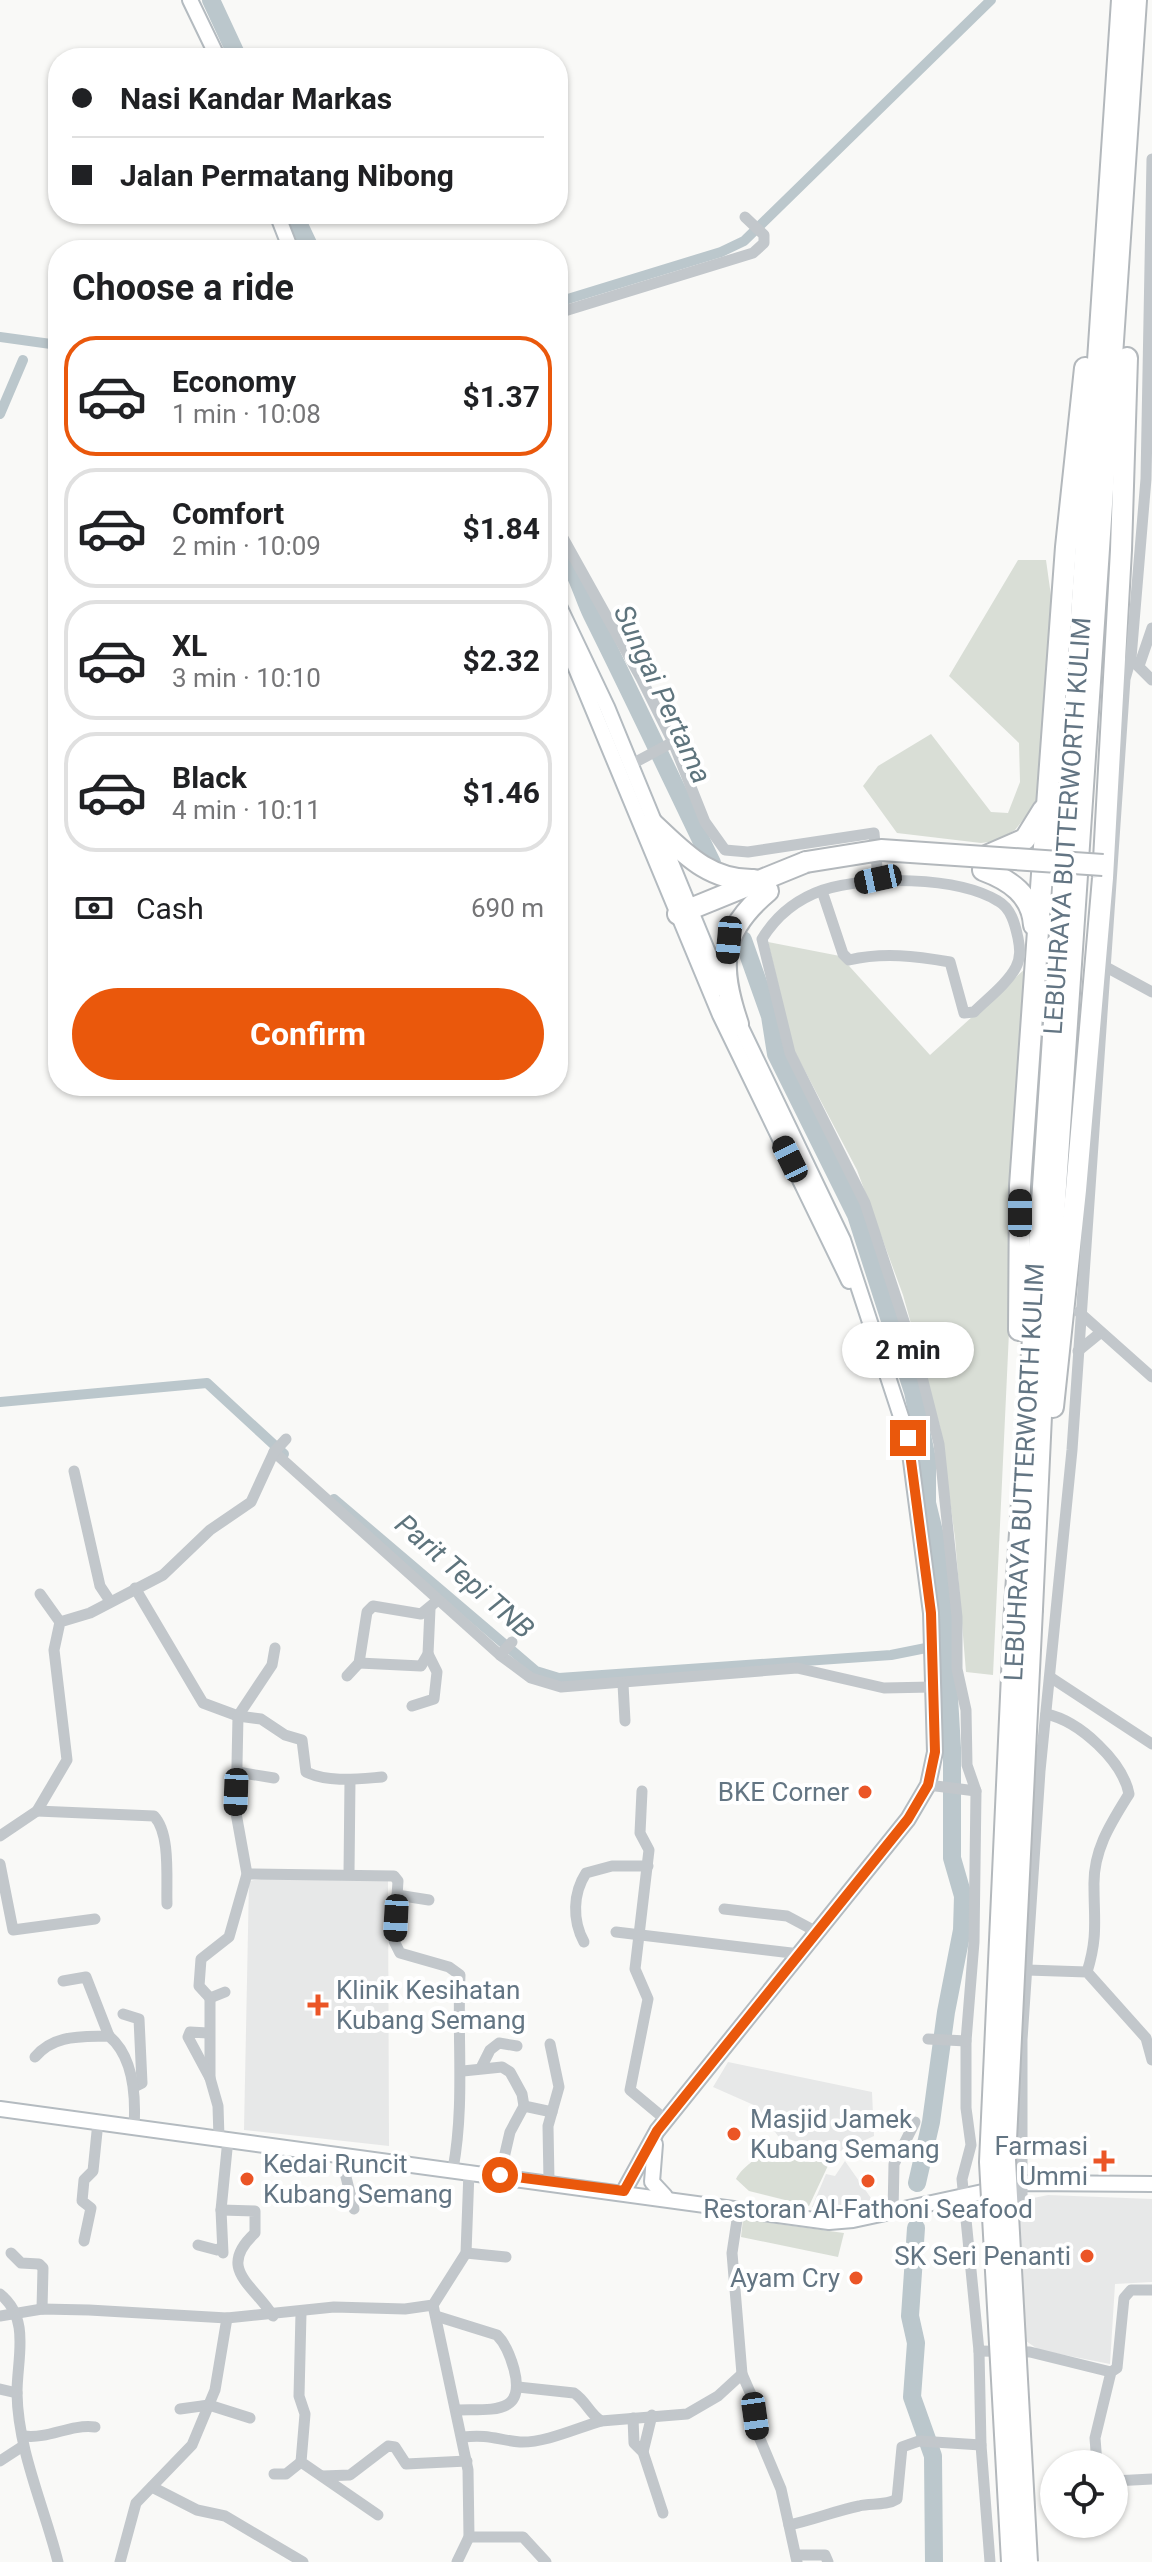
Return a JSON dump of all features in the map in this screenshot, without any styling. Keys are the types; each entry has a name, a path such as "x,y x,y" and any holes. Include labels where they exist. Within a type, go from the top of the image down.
{"highway":[{"name":"LEBUHRAYA BUTTERWORTH KULIM","path":"1118,170 1122,0"},
{"name":"LEBUHRAYA BUTTERWORTH KULIM","path":"1012,2562 990,2162 1030,1486 1118,170 1136,0"},
{"path":"1030,1486 1017,1392 1020,1186 1066,547 1091,311 1118,170"},
{"path":"1030,1486 1055,1395 1103,872 1121,550 1128,314 1118,170"},
{"path":"983,864 1025,839 1039,822 1047,802"},
{"path":"653,824 690,859 712,873 766,885"},
{"path":"686,918 766,885 813,875 881,850 983,864 1103,872"},
{"path":"983,864 1012,885 1033,910 1037,957"},
{"path":"738,1024 729,996 729,940 741,913 766,885"},
{"name":"LEBUHRAYA BUTTERWORTH KULIM","path":"1024,1608 1005,2160 1027,2562"}],"main road":[{"path":"190,0 213,48"},
{"path":"568,622 635,761 653,824 720,1015 882,1354"},
{"path":"568,648 686,918 843,1240 908,1438 931,1613 934,1787 661,2126 624,2191"},
{"path":"0,2109 624,2191 829,2222 1025,2183 1152,2184"},
{"path":"661,2126 650,2170 656,2189 666,2197"}],"street":[{"path":"1152,159 1146,479 1135,662 1152,680"},
{"path":"568,310 753,253 764,243 764,235 745,217"},
{"path":"568,549 705,822 725,850 748,852 874,833 878,879"},
{"path":"1022,2199 1022,2040 1046,1714 1078,1351 1125,679 1152,628"},
{"path":"635,761 668,744"},
{"path":"813,875 956,888 998,901 1009,912 1016,931 1021,952 1016,969 974,1012 964,1013 950,962 916,956 869,956 849,960 843,954 813,875"},
{"path":"813,875 795,904 772,923 762,939 790,1053 865,1203 939,1444 957,1617 958,1685 966,1710 967,1765 973,1791 974,1942 961,2041 971,2145 960,2195 979,2351 981,2445 990,2562"},
{"path":"1106,967 1152,992"},
{"path":"1079,1312 1152,1377"},
{"path":"1078,1351 1100,1333"},
{"path":"60,1622 90,1613 163,1575 210,1530 251,1502 279,1446 434,1605 506,1648 531,1678 561,1687 797,1668 884,1688 932,1687"},
{"path":"74,1471 100,1586 110,1601"},
{"path":"135,1588 203,1703 238,1716 261,1719 285,1735 302,1740 306,1772 350,1780 382,1777"},
{"path":"0,1836 37,1811 67,1760 54,1650 60,1622 40,1594"},
{"path":"359,1663 421,1666 428,1654 434,1605"},
{"path":"347,1676 359,1663 367,1612 373,1606 421,1614 434,1605"},
{"path":"210,2078 210,1998 199,1986 201,1959 229,1937 247,1874 236,1813 238,1716 272,1665 275,1648"},
{"path":"412,1706 434,1699 437,1672 428,1654"},
{"path":"1050,1677 1152,1744"},
{"path":"623,1684 625,1721"},
{"path":"1046,1714 1066,1720 1086,1734 1121,1769 1129,1794 1111,1819 1097,1864 1093,1883 1097,1929 1087,1972"},
{"path":"237,1772 274,1778"},
{"path":"349,1873 350,1780"},
{"path":"934,1787 973,1791"},
{"path":"642,1791 640,1833 649,1850 636,1972 648,1999 630,2090 661,2126"},
{"path":"37,1811 154,1816 161,1831 167,1904"},
{"path":"0,1864 13,1930 95,1919"},
{"path":"584,1942 576,1918 578,1885 586,1873 612,1866 648,1866"},
{"path":"247,1874 349,1873 394,1876 398,1881 394,1941 400,1953 449,1967 460,1975 459,2050 463,2071 457,2095 453,2169"},
{"path":"397,1895 429,1900"},
{"path":"724,1909 787,1916 817,1932"},
{"path":"616,1932 639,1932 800,1954"},
{"path":"1027,1970 1087,1972 1146,2038 1152,2060"},
{"path":"63,1981 86,1977 109,2036 120,2046 134,2087 134,2127"},
{"path":"210,1998 225,1992"},
{"path":"123,2014 139,2019 142,2083 134,2087"},
{"path":"198,2245 223,2250 223,2139 218,2106 210,2078 188,2037 190,2032 197,2030 208,2033"},
{"path":"35,2057 43,2047 63,2038 109,2036"},
{"path":"931,2039 961,2041"},
{"path":"481,2068 490,2050 499,2043 517,2046"},
{"path":"549,2181 548,2126 559,2087 550,2044"},
{"path":"463,2071 502,2067 510,2072 522,2094 524,2106 510,2132 500,2175"},
{"path":"524,2106 552,2112"},
{"path":"84,2241 91,2208 82,2201 84,2180 93,2171 98,2122"},
{"path":"896,2211 894,2164 915,2122"},
{"path":"346,2155 344,2169 354,2209"},
{"path":"457,2562 469,2537 467,2461 434,2311 466,2253 469,2171"},
{"path":"739,2207 732,2253 742,2374 753,2399 757,2432 781,2489 797,2559 825,2555 828,2562"},
{"path":"221,2210 255,2211 255,2233 239,2250 236,2261 239,2273 273,2316"},
{"path":"11,2253 21,2263 43,2268 42,2309"},
{"path":"466,2253 506,2257"},
{"path":"1096,2450 1095,2438 1111,2372 1117,2368 1124,2298 1131,2290 1152,2290"},
{"path":"0,2294 17,2313 22,2356 17,2393 24,2441 58,2562"},
{"path":"0,2316 42,2309 227,2318 273,2316 334,2307 434,2311 497,2335 512,2363 518,2387 516,2400 509,2405 458,2410"},
{"path":"274,2474 286,2474 301,2462 305,2414 299,2396 301,2313"},
{"path":"120,2562 136,2503 192,2445 215,2390 227,2318"},
{"path":"979,2351 1030,2352 1111,2372"},
{"path":"463,2437 488,2434 519,2442 544,2439 601,2421 687,2414 718,2396 742,2374"},
{"path":"518,2387 574,2393 582,2398 589,2414 601,2421"},
{"path":"0,2389 17,2393"},
{"path":"180,2409 209,2405 250,2418"},
{"path":"643,2452 652,2415"},
{"path":"633,2418 634,2443 643,2452 663,2513"},
{"path":"0,2461 24,2441 76,2425 95,2427"},
{"path":"789,2525 897,2499 902,2447 919,2441 981,2445"},
{"path":"323,2476 350,2475 371,2461 381,2448 388,2446 395,2447 406,2464 467,2461"},
{"path":"301,2462 378,2515"},
{"path":"1128,2480 1152,2479"},
{"path":"152,2487 197,2510 225,2516 303,2562"},
{"path":"469,2537 523,2537 546,2562"}],"shaded area":[{"path":"1018,560 1046,560 1052,603 1038,801 1015,830 996,841 981,843 897,833 863,786 878,766 931,734 991,812 1008,813 1020,782 1019,743 949,676"},
{"path":"768,942 840,956 930,1055 1026,968 993,1675 966,1672 955,1538 940,1427 903,1295 857,1170 794,1050"},
{"name":"Klinik Kesihatan Kubang Semang","path":"286,1875 388,1879 389,2146 244,2130 249,1881"},
{"path":"728,2062 872,2092 874,2136 836,2153 778,2136 756,2106 713,2087"},
{"path":"792,2142 833,2155 809,2206 749,2191 736,2179 764,2146 785,2150"},
{"path":"845,2161 873,2201 850,2210 812,2207 826,2174 835,2176"},
{"name":"SK Seri Penanti","path":"1048,2195 1152,2199 1152,2282 1115,2284 1110,2364 1039,2350 1026,2341 1019,2201"},
{"path":"743,2219 844,2233 838,2257 741,2237"}],"waterway":[{"name":"Sungai Pertama","path":"211,0 233,48"},
{"path":"568,299 721,252 744,241 991,0"},
{"name":"Sungai Pertama","path":"299,224 306,240"},
{"path":"0,337 48,344"},
{"path":"0,414 23,360"},
{"name":"Sungai Pertama","path":"568,563 712,863"},
{"path":"743,940 770,1016 776,1054 856,1215 913,1392 927,1459 927,1503 940,1556 943,1595 952,1748 952,1858 963,1896 962,1930 946,2012 931,2122 917,2183"},
{"name":"Parit Tepi TNB","path":"0,1402 207,1383 284,1454"},
{"name":"Parit Tepi TNB","path":"334,1499 536,1671 559,1678 891,1655 946,1644"},
{"path":"916,2228 910,2316 916,2343 912,2397 933,2456 934,2562"}],"place":[{"name":"BKE Corner","path":"865,1792"},
{"name":"Klinik Kesihatan Kubang Semang","path":"318,2005"},
{"name":"Masjid Jamek Kubang Semang","path":"734,2134"},
{"name":"Farmasi Ummi","path":"1104,2161"},
{"name":"Kedai Runcit Kubang Semang","path":"247,2179"},
{"name":"Restoran Al-Fathoni Seafood","path":"868,2181"},
{"name":"SK Seri Penanti","path":"1087,2256"},
{"name":"Ayam Cry","path":"856,2278"}],"route":[{"path":"500,2175 624,2191 657,2131 908,1819 928,1785 935,1752 931,1613 908,1438"}]}
